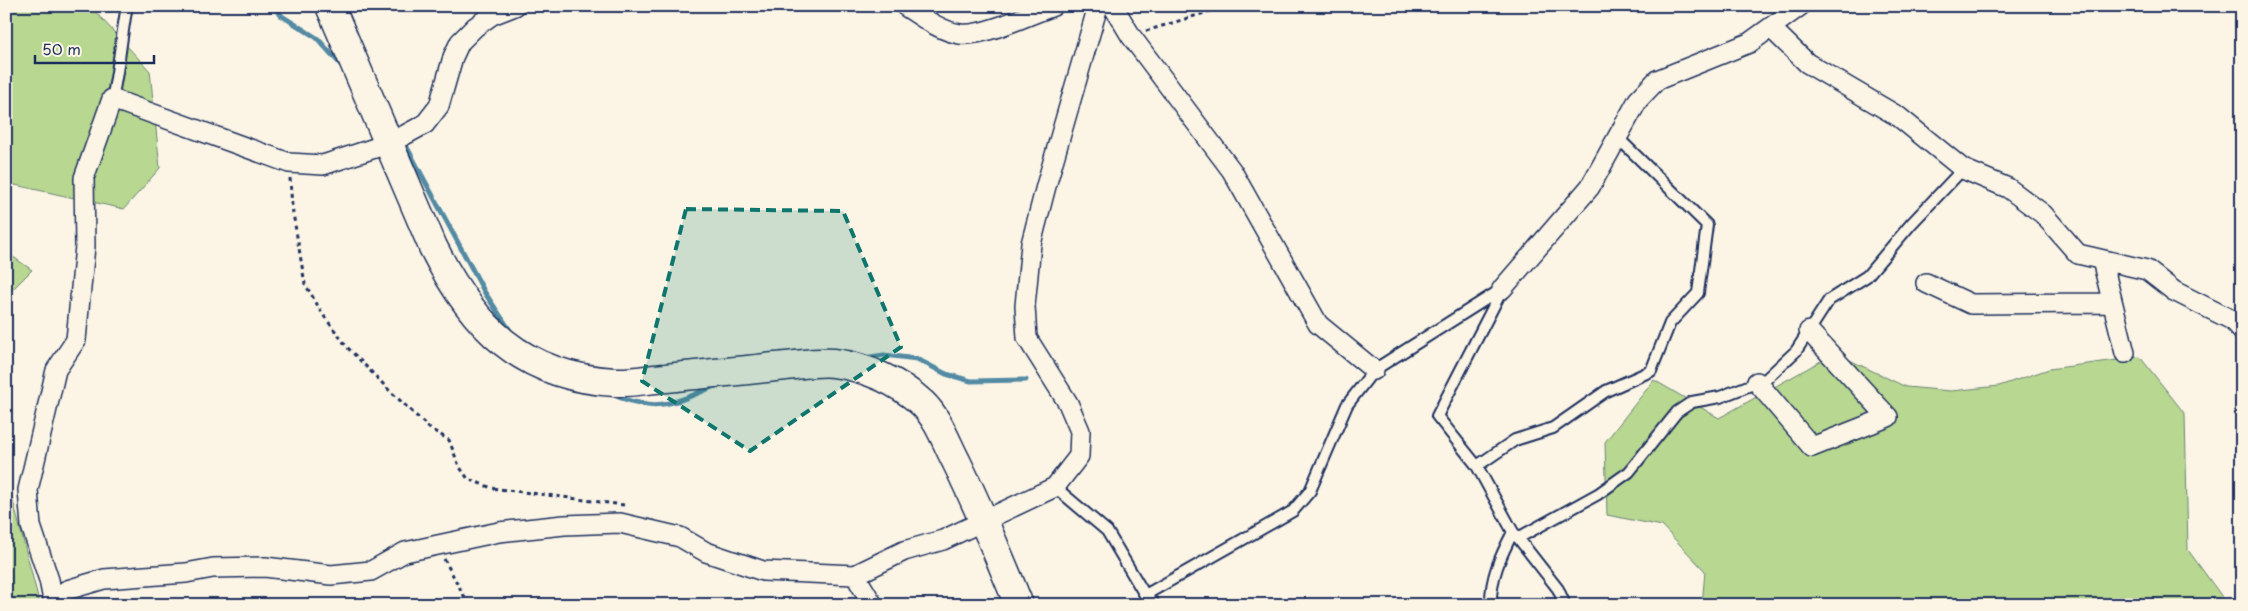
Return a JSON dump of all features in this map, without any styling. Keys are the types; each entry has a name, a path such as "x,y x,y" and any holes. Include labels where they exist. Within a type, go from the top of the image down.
{"street":[{"path":"330,6 434,247 452,284 472,312 498,339 520,354 576,377 616,382 833,363 868,371 898,385 923,404 939,428 985,521 1019,605"},
{"path":"55,604 31,526 28,490 56,370 76,340 85,246 84,178 112,99 288,163 323,165 390,143 425,124 439,106 452,57 460,42 474,27 492,15 516,6"},
{"path":"905,6 940,27 961,34 988,32 1053,6"},
{"path":"55,604 67,590 104,579 186,573 213,568 265,567 331,575 371,571 405,552 499,532 564,525 620,523 680,537 706,552 763,571 855,574 904,551 943,540 1055,487 1080,456 1080,430 1068,403 1027,338 1026,297 1031,244 1098,6"},
{"path":"1113,6 1131,36 1232,172 1318,324 1374,370"},
{"path":"1502,289 1590,188 1638,100 1656,80 1749,43 1800,6"},
{"path":"1771,28 1807,63 1899,117 1963,170 2008,188 2043,214 2078,254 2147,270 2174,291 2232,320 2242,331"},
{"path":"2102,260 2125,353"},
{"path":"1926,283 1971,304 2112,303"},
{"path":"1758,382 1812,447 1888,417 1809,331"},
{"path":"855,574 873,605"}],"lane":[{"path":"112,99 119,66 121,36 127,6"},
{"path":"1477,466 1515,440 1553,428 1606,391 1651,370 1670,323 1698,293 1707,225 1618,137"},
{"path":"1490,605 1490,588 1499,558 1515,535 1598,494 1630,472 1677,412 1692,402 1720,396 1766,379 1796,351 1830,300 1867,276 1911,224 1963,170"},
{"path":"1145,596 1293,511 1310,492 1347,405 1374,370 1502,289"},
{"path":"1502,289 1437,416 1477,466 1515,535 1558,589 1565,605"},
{"path":"1055,487 1107,531 1145,596 1155,605"}],"path":[{"path":"1131,36 1227,6"},
{"path":"288,163 292,207 305,284 324,316 347,347 429,428 449,440 459,466 468,479 492,488 628,506"},
{"path":"436,545 469,605"}],"highlighted area":[{"path":"686,209 843,211 901,347 750,451 642,381"}],"green space":[{"path":"6,6 90,6 150,71 160,168 124,209 6,183"},
{"path":"6,252 32,270 6,296"},
{"path":"1835,353 1906,387 1951,391 1999,386 2049,369 2140,357 2185,414 2188,550 2228,605 1702,605 1705,571 1662,526 1607,515 1605,442 1654,380 1719,418"},
{"path":"6,474 40,605 6,605"}],"waterway":[{"path":"273,6 282,16 317,38 342,66"},
{"path":"403,140 485,293 509,329"},
{"path":"864,358 884,355 917,359 946,374 971,381 1026,380"},
{"path":"609,393 639,403 652,405 676,401 717,385"}]}
